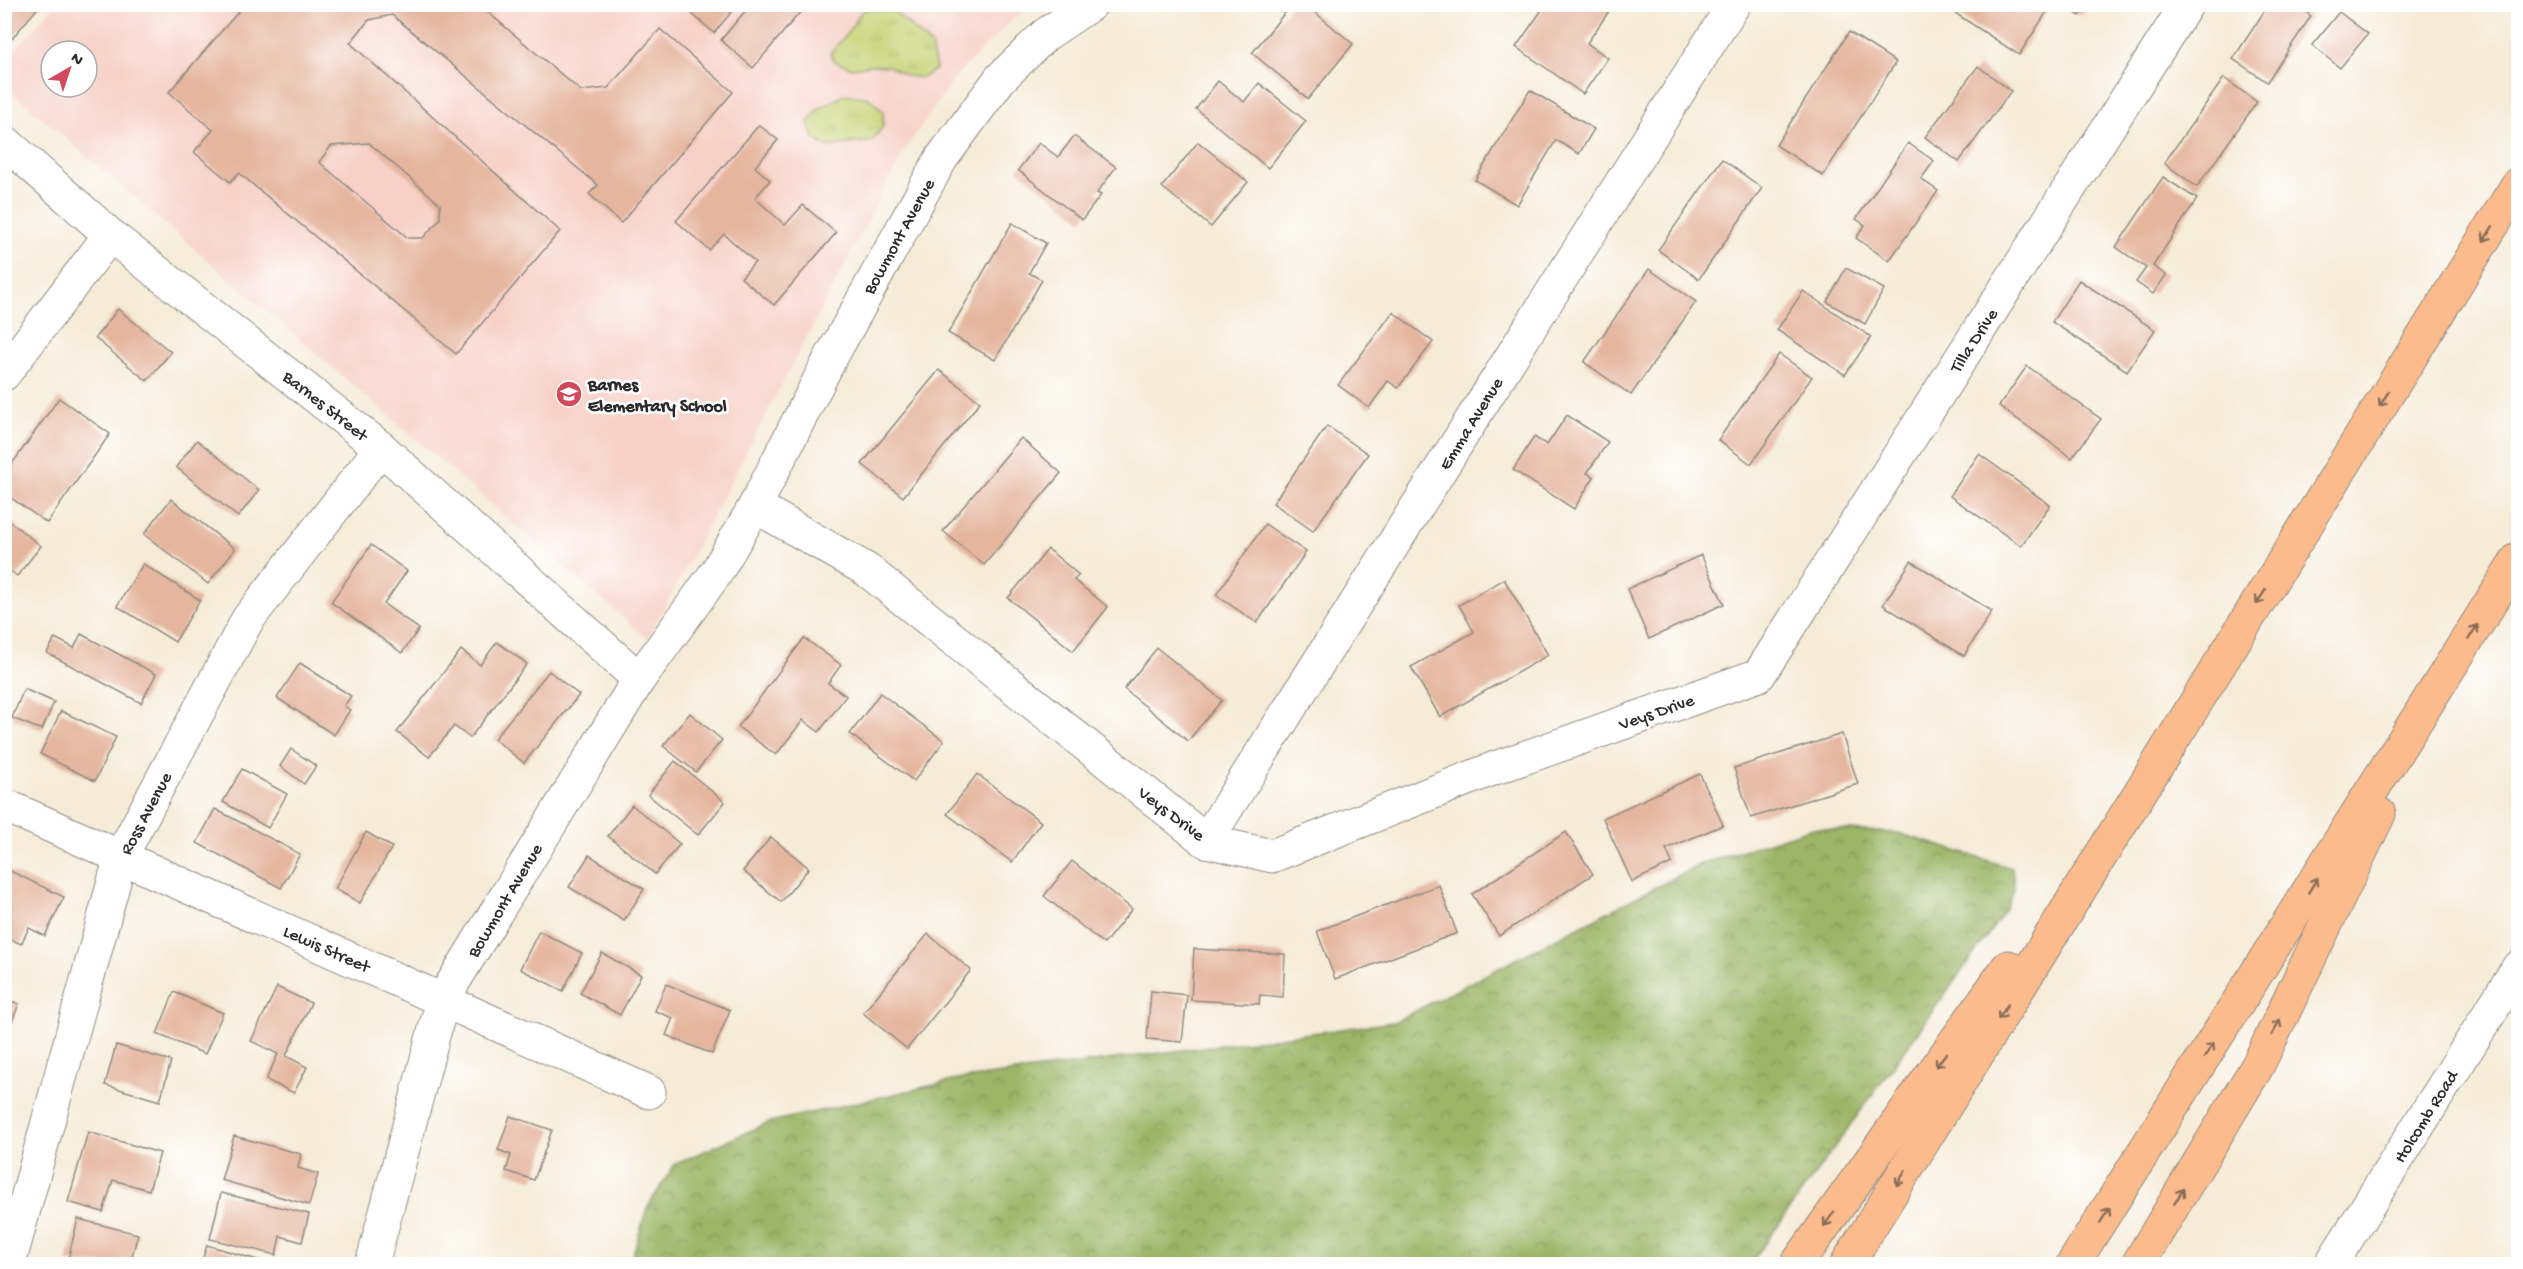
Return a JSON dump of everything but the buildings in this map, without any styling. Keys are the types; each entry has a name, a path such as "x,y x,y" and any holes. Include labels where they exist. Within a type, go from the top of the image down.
{"highway":[{"path":"1847,1264 2518,184"},
{"path":"2073,1264 2518,559"},
{"path":"2138,1264 2258,1065 2450,669"},
{"path":"1797,1264 2183,722"}],"street":[{"name":"Bowmont Avenue","path":"372,1264 443,999 639,679 716,573 755,506 829,361 941,159 1000,79 1046,35 1091,4"},
{"name":"Emma Avenue","path":"1206,841 1734,4"},
{"name":"Tilla Drive","path":"1759,675 2187,4"},
{"name":"Barnes Street","path":"4,141 110,235 381,448 639,679"},
{"path":"4,374 110,235"},
{"name":"Ross Avenue","path":"9,1264 121,856 248,619 381,448"},
{"name":"Veys Drive","path":"755,506 867,570 1206,841 1272,856 1495,768 1759,675"},
{"name":"Lewis Street","path":"4,805 649,1092"},
{"name":"Holcomb Road","path":"2331,1264 2518,968"}],"shaded area":[{"name":"Barnes Elementary School","path":"55,5 1033,5 1013,19 958,74 906,148 648,639 5,86 5,61"}],"green space":[{"path":"887,5 931,45 936,69 922,78 907,76 889,66 871,65 852,68 834,61 830,53 846,35 862,11"},
{"path":"845,94 869,98 883,111 883,126 872,141 826,147 814,138 808,123 817,110"},
{"path":"1813,828 1898,833 2012,868 2014,890 2006,910 1750,1264 630,1264 647,1208 675,1164 770,1122 956,1080 1394,1022 1703,863"}],"place":[{"name":"Barnes Elementary School","path":"569,394"}]}
